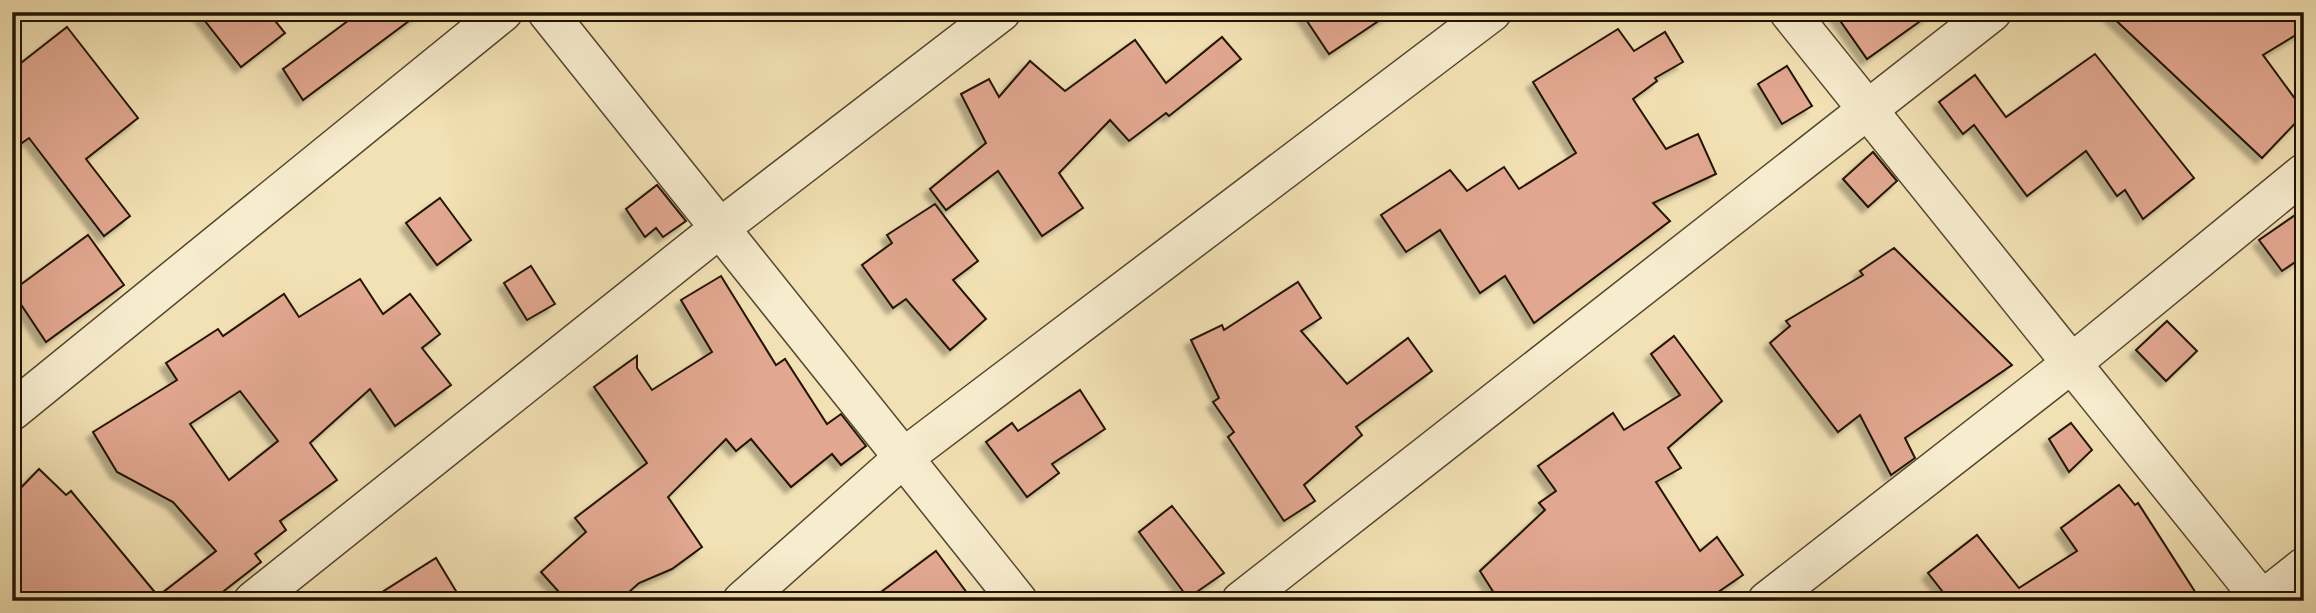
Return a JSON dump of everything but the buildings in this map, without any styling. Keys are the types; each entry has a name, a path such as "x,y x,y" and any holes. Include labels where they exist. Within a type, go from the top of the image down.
{"street":[{"path":"12,411 503,12"},
{"path":"547,12 1018,601"},
{"path":"253,601 720,228 1000,12"},
{"path":"742,601 903,457 1492,12"},
{"path":"1789,12 2262,600 2304,567"},
{"path":"1241,601 1992,12"},
{"path":"1766,601 2072,363 2304,173"}]}
